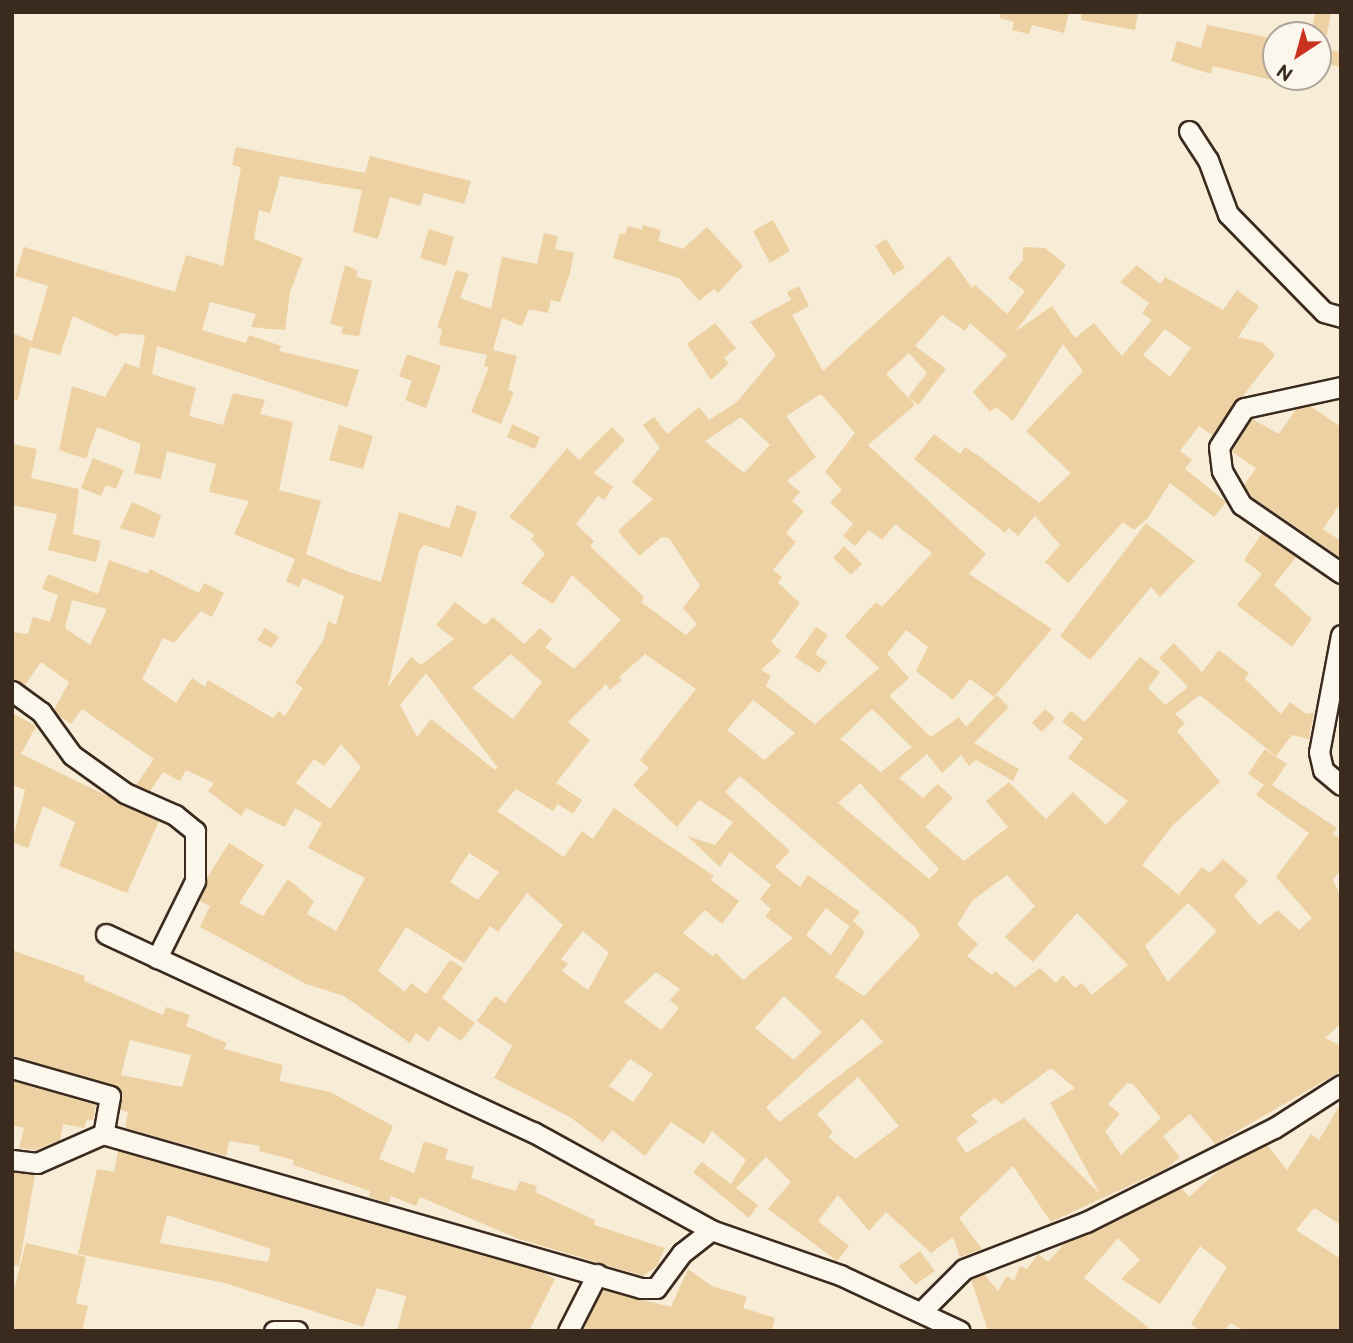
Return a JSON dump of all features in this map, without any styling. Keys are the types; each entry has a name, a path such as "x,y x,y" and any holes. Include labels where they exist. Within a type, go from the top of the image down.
{"street":[{"path":"1189,131 1208,160 1228,214 1324,312 1341,317"},
{"path":"1341,387 1244,408 1219,447 1222,471 1242,505 1341,573"},
{"path":"1341,635 1319,752 1323,770 1341,785"},
{"path":"12,691 41,712 72,755 125,793 175,815 195,831 195,881 157,958"},
{"path":"106,934 533,1132 710,1230 922,1311 951,1328"},
{"path":"12,1068 110,1096 103,1134"},
{"path":"922,1311 964,1269 1086,1222 1274,1128 1341,1085"},
{"path":"12,1160 37,1163 103,1134 597,1274 656,1288 681,1253 710,1230"},
{"path":"568,1331 597,1274"},
{"path":"274,1331 297,1331"}],"building":[{"path":"1000,12 1069,12 1064,33 1032,25 1029,34 1012,30 1014,22 1000,18"},
{"path":"1081,12 1138,12 1135,30 1081,20"},
{"path":"1316,12 1331,12 1329,21 1313,21"},
{"path":"1207,25 1262,36 1262,78 1213,66 1211,74 1171,61 1177,41 1201,48"},
{"path":"1332,50 1341,52 1341,67 1332,65"},
{"path":"236,147 365,173 370,156 471,181 464,204 424,193 420,206 390,197 378,239 353,232 362,190 280,176 270,213 259,210 254,239 303,258 290,292 285,330 251,327 256,314 210,302 202,330 246,343 249,335 281,346 279,351 359,370 347,407 157,346 152,374 196,388 189,416 223,425 233,393 265,400 260,414 293,422 279,490 321,501 306,554 381,582 399,512 449,528 457,505 477,512 462,557 424,545 419,551 388,687 411,657 421,665 454,639 436,625 455,602 485,625 493,617 524,644 540,628 552,639 545,647 574,669 621,620 572,575 553,604 521,583 545,554 531,539 535,535 509,517 567,448 579,460 612,427 625,440 594,473 613,487 604,500 598,496 576,524 594,541 590,546 644,597 641,602 686,635 697,624 683,608 700,586 669,538 662,537 639,556 618,531 653,499 632,482 660,448 643,425 654,417 667,434 699,407 709,420 737,402 776,355 750,322 791,300 787,292 799,286 809,306 792,315 823,371 949,256 972,288 975,285 1007,314 1025,291 1008,278 1023,260 1023,247 1045,248 1066,265 1015,332 1052,306 1075,338 1094,323 1122,356 1152,320 1142,313 1149,303 1120,282 1137,265 1160,284 1165,277 1223,310 1237,290 1259,306 1238,337 1263,343 1275,355 1212,435 1199,426 1180,451 1192,460 1185,469 1226,502 1214,517 1170,483 1148,518 1134,530 1123,522 1068,583 1045,562 1060,545 1035,516 1018,536 1009,528 1005,533 914,459 934,434 960,454 965,447 979,456 1039,503 1071,473 1026,431 1083,371 1063,344 1013,421 996,407 990,412 973,392 1007,355 970,323 965,331 942,315 915,346 946,369 918,405 908,397 927,373 909,353 886,374 915,405 868,445 986,554 969,574 1052,629 994,697 970,679 953,700 916,671 928,647 906,630 887,654 909,678 889,696 931,737 959,717 966,727 997,695 1009,707 974,743 1019,769 1013,781 976,760 969,766 961,755 942,773 927,754 899,778 923,798 938,784 953,798 925,827 964,861 1008,827 986,801 1009,782 1046,819 1073,792 1106,825 1128,801 1068,758 1083,738 1062,722 1071,711 1085,722 1140,657 1160,672 1148,688 1165,705 1188,687 1159,658 1174,643 1202,672 1219,650 1249,673 1245,679 1281,714 1290,702 1306,714 1314,712 1309,739 1292,735 1276,756 1200,695 1175,714 1185,723 1177,731 1220,782 1174,824 1142,865 1184,899 1179,894 1202,867 1210,873 1223,859 1248,881 1234,896 1259,925 1278,910 1299,930 1312,918 1276,877 1309,833 1256,795 1264,785 1248,774 1265,749 1287,764 1272,785 1337,828 1333,834 1341,839 1341,869 1333,880 1341,897 1341,1023 1325,1038 1341,1046 1341,1071 1215,1144 1190,1114 1163,1136 1180,1157 1167,1168 1051,1222 1013,1166 959,1218 982,1249 960,1257 953,1237 931,1253 886,1212 869,1231 838,1195 818,1221 849,1246 837,1261 768,1209 791,1182 766,1157 736,1188 731,1184 746,1160 712,1131 704,1144 671,1122 645,1156 612,1130 603,1142 570,1117 494,1078 512,1046 477,1021 495,996 505,1003 563,925 527,893 498,932 490,926 464,963 406,927 378,971 405,992 411,983 426,994 450,960 463,968 442,998 475,1023 461,1041 439,1026 428,1042 416,1033 410,1043 344,996 306,984 200,927 210,906 200,901 207,878 229,843 264,865 239,903 263,916 288,879 314,901 307,914 336,931 365,878 308,848 322,823 295,808 285,827 246,808 241,816 208,791 214,783 186,770 180,781 163,772 150,791 136,785 154,759 82,709 71,724 58,715 54,710 69,682 41,662 25,685 12,679 12,632 28,634 33,617 50,622 58,595 42,589 48,574 98,594 109,560 148,574 150,569 199,593 204,583 224,593 212,617 201,611 174,643 163,638 142,679 176,703 192,678 205,687 208,680 273,718 279,711 285,716 303,688 295,683 324,639 328,621 336,625 344,596 303,578 299,587 286,581 295,559 234,534 249,501 209,492 216,464 167,451 161,479 134,473 141,444 97,427 86,459 59,450 72,386 105,397 125,363 139,368 145,335 120,333 118,337 73,316 60,355 30,347 18,400 12,399 12,333 32,341 48,286 15,276 24,247 175,292 186,255 223,266 241,167 232,165","holes":["1165,329 1191,348 1170,377 1143,355","821,394 855,433 825,472 842,490 830,502 853,524 843,536 855,546 869,530 882,540 895,524 932,553 882,607 876,602 845,636 879,668 815,724 766,686 771,676 761,670 781,651 771,642 800,603 778,583 782,577 773,570 796,542 786,533 804,511 792,501 800,492 787,481 816,457 786,416","741,417 770,445 744,473 705,441","72,600 107,609 90,645 65,628","511,654 542,682 513,719 472,688","645,654 696,689 640,760 649,768 633,785 677,827 699,800 733,822 715,845 687,836 720,867 730,852 771,885 760,899 771,909 765,916 793,938 743,980 716,953 712,956 683,933 705,910 722,924 739,901 711,880 714,876 614,808 593,839 582,831 564,857 497,811 516,789 553,811 558,804 573,814 582,800 556,783 590,740 568,722 606,684 610,690 622,680 619,677","426,673 498,768 495,770 431,719 417,737 400,705","753,700 795,733 764,760 727,730","872,709 912,747 881,772 840,739","341,744 361,767 330,809 296,783 314,759 324,766","740,776 915,927 920,936 864,996 835,977 865,932 853,921 831,955 806,935 826,908 849,926 860,912 808,875 800,887 775,867 790,851 725,792","860,783 939,869 929,879 838,803","469,853 499,872 478,900 450,882","1007,875 1035,906 1005,937 1033,962 1077,913 1128,965 1092,995 1082,983 1075,988 1063,975 1056,983 1040,968 1015,987 995,971 992,975 967,956 978,944 957,925 973,900","1188,903 1217,931 1168,982 1145,946","583,931 609,953 588,990 562,971 568,964 561,959","656,972 680,989 670,1000 679,1008 661,1030 624,1002","784,996 822,1032 794,1060 755,1028","862,1019 883,1042 779,1122 766,1107","630,1059 653,1074 633,1102 609,1086","1051,1068 1075,1088 1050,1103 1100,1194 1024,1118 966,1153 956,1138 978,1122 971,1115 995,1098 1002,1104","858,1077 899,1126 855,1159 828,1137 833,1132 817,1114","1127,1083 1133,1084 1161,1118 1121,1155 1105,1131 1120,1114 1108,1104"]},
{"path":"773,220 790,251 770,263 753,231"},
{"path":"643,225 661,230 658,241 683,249 707,227 743,266 718,293 714,289 699,301 679,278 613,258 620,233 625,235 628,226 642,230"},
{"path":"429,229 454,237 446,266 420,258"},
{"path":"544,233 558,236 555,249 574,253 570,273 560,302 551,300 548,313 529,309 522,326 502,318 493,350 517,356 508,390 514,392 501,424 471,412 489,367 484,366 487,355 439,345 442,329 437,328 456,270 469,274 460,298 491,309 502,257 537,264"},
{"path":"886,239 905,268 893,275 875,246"},
{"path":"345,265 358,271 356,277 372,281 359,336 341,334 343,327 330,324"},
{"path":"715,323 736,348 724,358 729,363 711,380 687,344"},
{"path":"407,354 441,366 426,408 405,400 412,381 399,376"},
{"path":"1310,406 1341,427 1341,502 1323,529 1341,541 1341,558 1251,496 1244,485 1256,468 1232,452 1252,419 1279,434 1296,409"},
{"path":"512,424 540,437 535,449 507,437"},
{"path":"339,425 373,436 363,469 329,460"},
{"path":"12,444 37,449 31,478 79,489 73,534 101,541 96,562 48,550 57,514 12,505"},
{"path":"93,458 124,470 116,489 106,485 101,496 81,488"},
{"path":"132,502 161,515 154,538 120,528"},
{"path":"1146,523 1195,561 1160,597 1151,587 1090,660 1060,636"},
{"path":"1262,533 1296,557 1274,585 1312,619 1292,647 1237,605 1262,574 1244,560"},
{"path":"844,546 862,564 851,575 833,558"},
{"path":"816,627 828,635 815,654 827,662 819,673 795,657"},
{"path":"265,628 279,637 271,648 257,640"},
{"path":"1045,709 1055,718 1042,732 1032,723"},
{"path":"12,713 36,726 21,754 159,821 127,893 59,866 75,822 43,806 28,848 12,842 25,790 12,785"},
{"path":"12,950 85,976 84,981 163,1015 166,1007 190,1015 186,1026 227,1043 224,1049 283,1065 279,1081 330,1092 393,1126 379,1159 414,1173 424,1141 448,1149 445,1159 474,1167 471,1178 516,1191 520,1181 537,1186 535,1192 595,1220 594,1225 665,1248 657,1266 643,1276 519,1239 420,1197 416,1206 391,1196 389,1203 369,1197 370,1191 293,1165 294,1160 259,1151 260,1146 229,1141 226,1156 125,1128 128,1112 120,1110 118,1087 12,1056","holes":["130,1040 191,1055 182,1087 121,1075"]},
{"path":"12,1081 96,1105 93,1120 87,1119 84,1128 63,1124 60,1140 35,1150 19,1148 24,1128 12,1125"},
{"path":"1341,1103 1341,1225 1314,1208 1296,1230 1341,1259 1341,1331 1245,1331 1230,1323 1224,1331 1201,1331 1191,1324 1227,1267 1200,1246 1160,1304 1121,1279 1140,1260 1118,1238 1084,1278 1153,1331 988,1331 971,1279 984,1274 998,1291 1007,1276 1014,1281 1020,1266 1027,1269 1038,1254 1048,1262 1065,1243 1181,1188 1189,1197 1220,1169 1267,1145 1287,1170 1311,1134 1319,1140"},
{"path":"118,1151 541,1272 555,1279 529,1331 397,1331 406,1296 377,1288 363,1327 225,1283 78,1254 97,1169 114,1172","holes":["167,1215 271,1249 268,1262 160,1243"]},
{"path":"702,1162 758,1205 749,1218 693,1172"},
{"path":"12,1172 35,1175 19,1266 12,1265"},
{"path":"26,1243 86,1257 76,1303 88,1306 82,1331 12,1331 12,1297"},
{"path":"920,1251 935,1271 915,1285 899,1266"},
{"path":"688,1269 712,1286 747,1297 743,1308 775,1318 772,1331 583,1331 603,1290 671,1307"}]}
